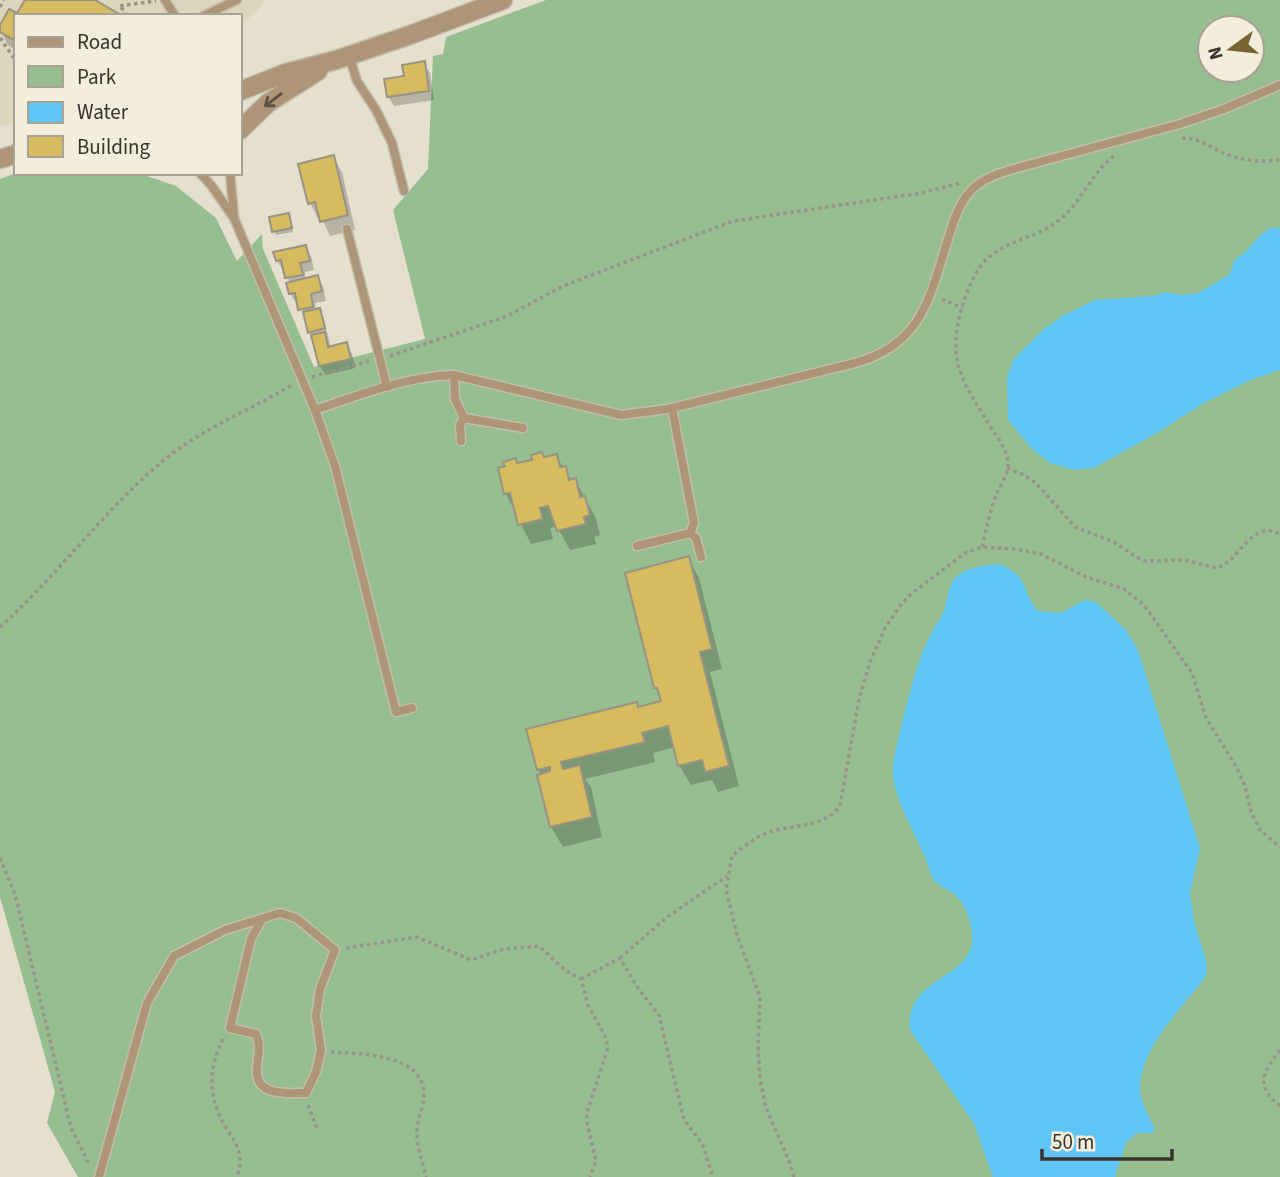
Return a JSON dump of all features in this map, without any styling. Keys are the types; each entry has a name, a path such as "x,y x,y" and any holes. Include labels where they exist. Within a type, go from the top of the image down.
{"street":[{"path":"242,90 286,73 343,58 503,0"},
{"path":"242,128 268,103 343,58"}],"lane":[{"path":"207,14 237,0"},
{"path":"343,58 376,110 391,143 404,191"},
{"path":"315,410 387,387 438,375 454,375 621,415 672,408 867,360 890,348 914,327 926,310 956,212 978,184 994,175 1180,124 1280,85"},
{"path":"202,175 234,218 315,410 335,466 396,712 412,708"},
{"path":"230,175 234,218"},
{"path":"347,229 387,387"},
{"path":"454,375 455,399 464,418"},
{"path":"672,408 694,523 690,533"},
{"path":"464,418 523,429"},
{"path":"461,441 460,425 464,418"},
{"path":"637,546 690,533"},
{"path":"690,533 696,538 701,557"},
{"path":"97,1177 148,1003 174,956 225,930 281,913 296,918 335,950 320,989 316,1016 321,1049 316,1072 306,1093 278,1093 265,1089 257,1080 260,1043 256,1034 230,1028 251,939 262,919"}],"path":[{"path":"0,7 3,0"},
{"path":"124,14 125,11 119,6 158,0"},
{"path":"0,38 14,58"},
{"path":"1177,137 1196,138 1221,152 1240,158 1266,162 1280,160"},
{"path":"982,547 988,520 1008,464 1003,447 970,396 960,372 954,348 962,308 985,260 1000,248 1059,221 1105,162 1120,153"},
{"path":"0,627 158,465 194,438 302,380 379,359 507,316 563,286 733,221 921,193 994,175"},
{"path":"930,294 962,308"},
{"path":"1007,468 1036,483 1075,527 1107,538 1146,561 1184,559 1217,568 1235,558 1258,532 1269,530 1280,534"},
{"path":"794,1177 766,1108 760,1079 760,997 737,935 726,889 732,856 765,834 824,821 833,816 840,806 859,699 870,662 885,628 911,594 965,553 982,547 1027,550 1041,554 1086,577 1124,589 1144,605 1192,673 1206,718 1237,768 1245,786 1251,812 1260,830 1280,847"},
{"path":"0,858 15,894 71,1128 97,1177"},
{"path":"581,979 620,958 666,918 727,875"},
{"path":"335,950 417,937 471,960 505,949 539,946 565,970 581,979 588,1005 607,1040 607,1051 587,1112 596,1161 590,1177"},
{"path":"620,958 625,962 633,981 659,1015 684,1120 702,1143 713,1177"},
{"path":"230,1028 217,1052 212,1086 219,1113 240,1149 237,1177"},
{"path":"321,1049 393,1059 414,1070 422,1083 424,1094 416,1132 426,1177"},
{"path":"1280,1049 1269,1064 1262,1084 1265,1093 1280,1106"},
{"path":"306,1093 318,1131"}],"shaded area":[{"path":"0,0 264,0 258,10 242,24 242,14 14,14 14,122 0,126"}],"green space":[{"path":"546,0 1280,0 1280,1177 78,1177 47,1123 55,1092 0,897 0,179 14,174 144,175 176,186 216,218 237,261 262,234 263,249 314,367 425,339 393,210 428,169 433,56 443,54 446,37"}],"water":[{"path":"1271,228 1280,228 1280,370 1251,380 1204,403 1094,468 1073,470 1050,463 1032,449 1008,420 1007,378 1013,360 1043,330 1062,316 1095,300 1153,296 1166,292 1181,295 1198,293 1229,275 1235,259"},
{"path":"1000,564 1021,579 1038,611 1061,613 1084,600 1096,602 1126,630 1138,650 1200,848 1190,893 1194,921 1207,964 1206,976 1165,1028 1148,1057 1142,1072 1140,1094 1155,1130 1152,1133 1137,1133 1126,1143 1115,1177 993,1177 974,1124 910,1030 911,1012 917,999 963,961 970,949 972,935 964,906 932,876 897,794 893,773 894,758 916,673 926,644 943,614 953,581 971,569"}],"building":[{"path":"25,0 95,0 119,14 14,14 14,40 0,32 0,25 9,9 17,13"},
{"path":"425,61 429,91 387,97 384,79 404,76 402,65"},
{"path":"334,155 348,215 320,222 315,202 308,204 298,164"},
{"path":"289,213 292,228 272,232 269,217"},
{"path":"306,245 310,261 300,263 303,275 285,278 281,260 276,261 273,252"},
{"path":"318,275 322,291 311,294 313,307 298,310 295,293 289,294 286,283"},
{"path":"320,308 325,328 308,333 303,312"},
{"path":"325,332 328,347 347,342 351,359 319,366 311,335"},
{"path":"542,452 544,457 557,454 560,467 566,466 569,480 576,478 580,497 585,496 590,515 584,517 586,524 557,531 548,506 540,508 543,519 518,525 510,493 504,494 498,468 505,466 503,462 516,458 517,463 532,460 531,455"},
{"path":"689,556 712,649 700,652 729,766 705,772 702,760 678,766 668,726 642,733 645,742 561,762 563,769 580,765 592,817 550,827 537,775 550,771 550,767 537,770 526,729 637,702 638,707 661,701 657,688 654,688 625,573"}]}
